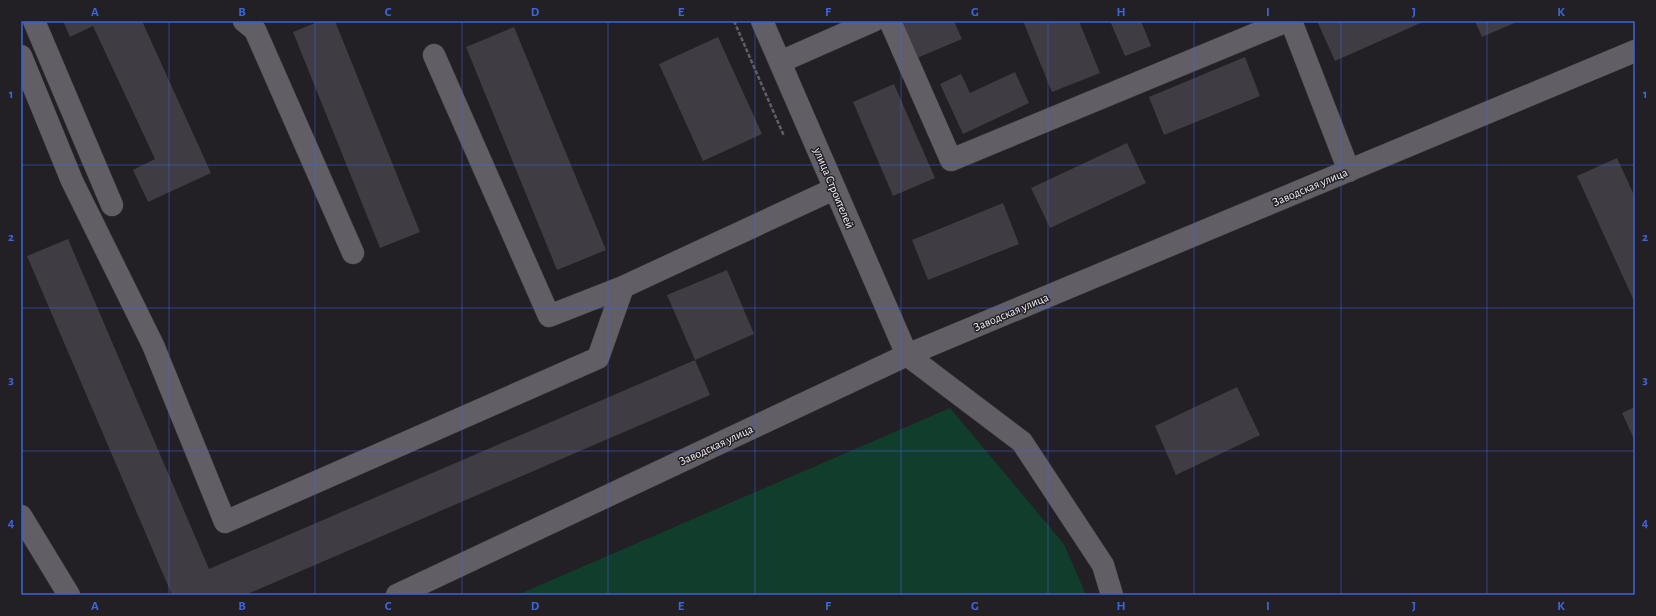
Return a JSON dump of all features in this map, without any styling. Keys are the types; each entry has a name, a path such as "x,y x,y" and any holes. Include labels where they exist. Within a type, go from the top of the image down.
{"street":[{"path":"34,21 112,205"},
{"path":"244,21 255,30 352,253"},
{"name":"улица Строителей","path":"762,21 907,355"},
{"path":"780,62 873,21"},
{"path":"890,21 951,160 1287,21"},
{"path":"1291,21 1348,171"},
{"name":"Заводская улица","path":"397,595 907,355 1635,51"},
{"path":"434,55 549,316 624,287 834,188"},
{"path":"21,56 72,181 152,345 225,522 598,358 624,287"},
{"path":"907,355 1022,442 1103,565 1112,595"},
{"path":"21,516 69,595"}],"path":[{"path":"734,21 787,142"}],"green space":[{"path":"950,408 1064,544 1086,595 517,595"}],"building":[{"path":"63,21 142,21 211,173 148,202 133,170 155,159 93,26 70,37"},
{"path":"320,21 335,21 420,232 380,248 293,32"},
{"path":"902,21 954,21 962,39 917,58"},
{"path":"1023,21 1079,21 1100,73 1052,92"},
{"path":"1110,21 1141,21 1151,46 1125,56"},
{"path":"1317,21 1425,21 1335,61"},
{"path":"1475,21 1519,21 1482,37"},
{"path":"514,27 606,250 557,270 466,47"},
{"path":"718,37 762,134 703,161 659,64"},
{"path":"1245,57 1260,96 1164,135 1149,97"},
{"path":"1015,72 1029,103 963,134 940,84 961,74 970,93"},
{"path":"894,84 935,178 893,196 853,102"},
{"path":"1127,143 1146,183 1050,228 1031,188"},
{"path":"1617,158 1635,197 1635,303 1577,176"},
{"path":"1003,203 1019,244 928,280 912,240"},
{"path":"68,239 209,569 695,360 710,395 245,595 172,595 27,256"},
{"path":"727,270 754,334 695,360 667,295"},
{"path":"1237,387 1260,435 1176,475 1155,426"},
{"path":"1635,407 1635,441 1622,413"}]}
